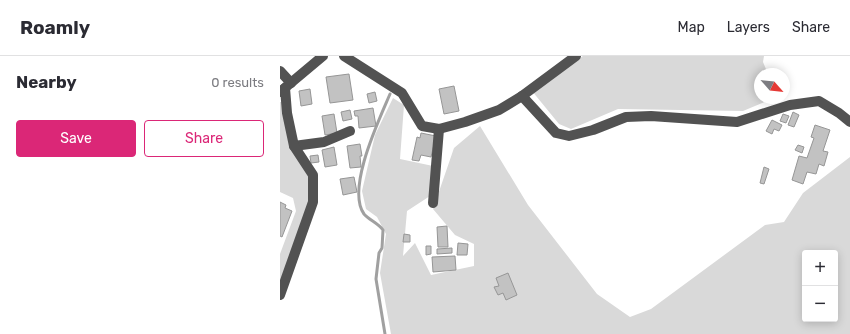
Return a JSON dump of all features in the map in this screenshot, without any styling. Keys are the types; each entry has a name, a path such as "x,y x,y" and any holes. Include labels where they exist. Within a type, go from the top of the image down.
{"street":[{"path":"285,88 323,56"},
{"path":"344,56 402,93 422,126 440,129 499,110 522,96 576,56"},
{"path":"280,71 285,88 287,113 294,146 314,175 313,202 280,295"},
{"path":"522,96 556,132 569,136 592,130 626,117 651,116 737,122 790,105 819,101 839,113 850,122"},
{"path":"432,203 440,129"},
{"path":"294,146 324,142 350,131"}],"shaded area":[{"path":"583,56 764,56 763,62 766,68 754,68 754,104 760,104 743,111 618,109 571,129 559,124 532,91"},
{"path":"393,98 404,105 400,159 433,166 430,196 407,211 403,256 415,243 431,275 474,266 474,244 455,235 433,209 454,148 480,126 528,205 597,294 630,317 651,309 765,225 784,222 803,193 850,157 850,334 391,334 380,273 386,234 377,217 366,209 362,191 375,135"},
{"path":"280,102 282,102 308,176 309,206 280,283 280,254 296,211 293,198 280,192"}],"building":[{"path":"349,74 353,100 330,103 326,77"},
{"path":"454,86 459,111 444,114 439,89"},
{"path":"310,89 312,104 301,106 299,91"},
{"path":"375,92 377,101 369,103 367,94"},
{"path":"373,108 376,126 359,128 358,116 355,116 354,111"},
{"path":"350,110 352,119 343,121 341,112"},
{"path":"793,112 799,115 794,127 788,125"},
{"path":"334,114 337,133 325,135 322,116"},
{"path":"783,114 789,116 786,123 780,121"},
{"path":"772,120 782,125 779,131 774,129 772,134 766,131"},
{"path":"815,125 830,130 823,151 828,152 824,166 819,164 816,174 807,172 803,184 792,180 799,156 807,158 814,138 811,137"},
{"path":"421,133 436,136 431,157 421,155 419,161 412,160 417,137 420,138"},
{"path":"360,144 362,156 360,156 361,167 350,168 347,146"},
{"path":"798,145 804,147 802,153 795,150"},
{"path":"334,147 337,165 325,167 322,150"},
{"path":"318,155 319,162 311,163 310,156"},
{"path":"764,167 769,169 764,184 760,183"},
{"path":"354,177 357,192 343,195 340,179"},
{"path":"280,202 286,205 285,208 292,211 282,237 280,236"},
{"path":"447,226 448,247 438,247 437,227"},
{"path":"404,234 410,235 410,242 403,242"},
{"path":"458,243 468,244 467,255 457,255"},
{"path":"426,246 431,246 431,254 426,255"},
{"path":"452,248 452,253 437,254 437,249"},
{"path":"455,256 456,270 433,272 432,257"},
{"path":"508,273 517,295 506,300 503,293 498,295 494,287 499,286 496,278"}],"waterway":[{"path":"385,334 376,279 379,253 382,248 383,230 379,225 364,214 359,203 359,188 361,172 366,154 390,94"}]}
